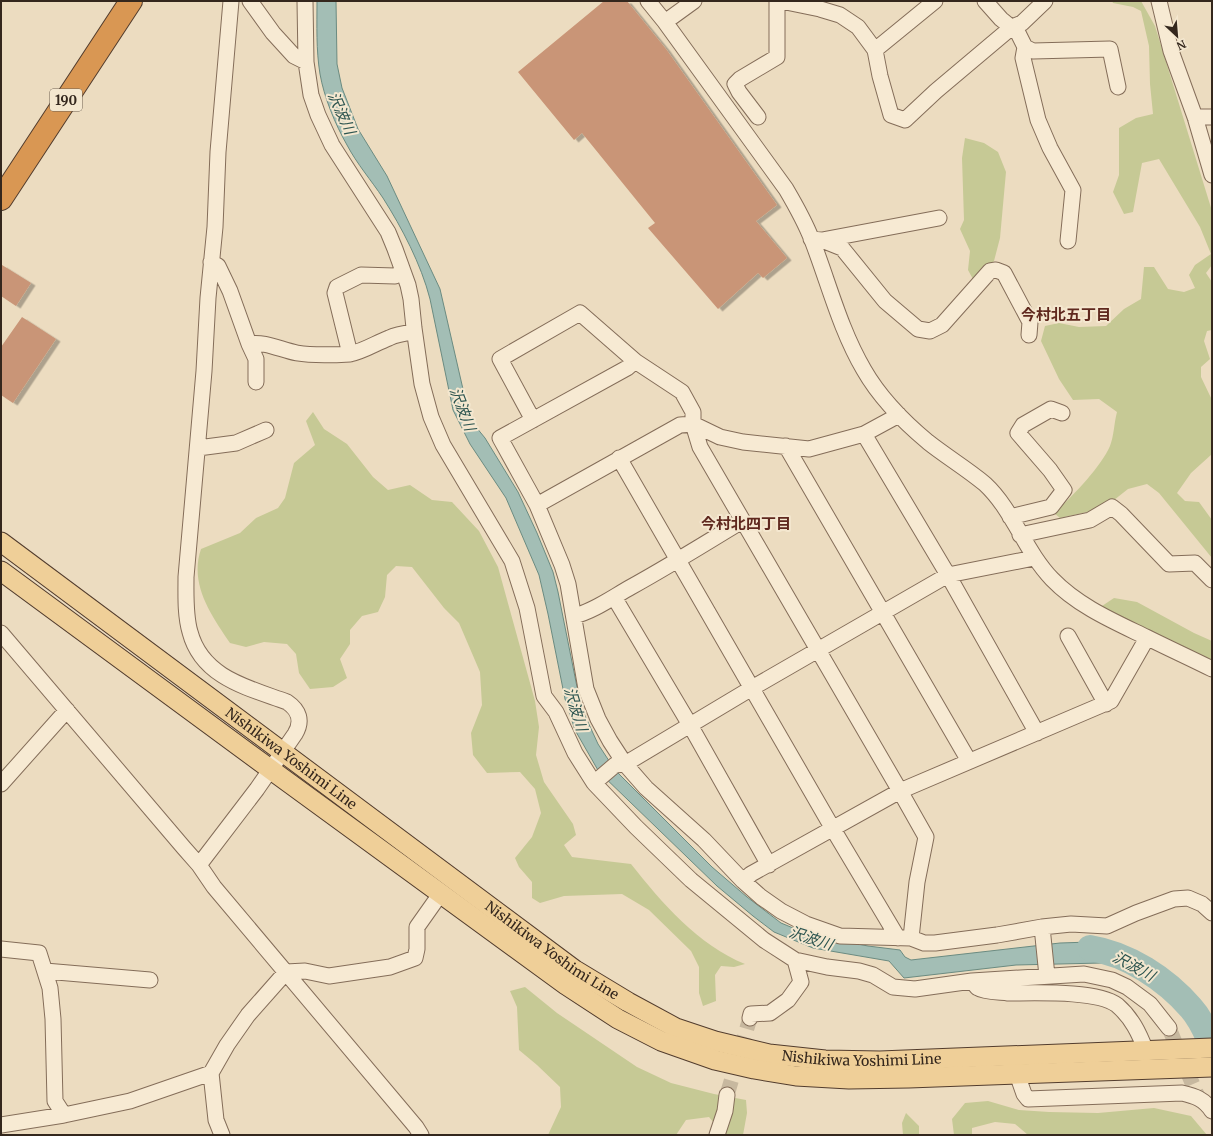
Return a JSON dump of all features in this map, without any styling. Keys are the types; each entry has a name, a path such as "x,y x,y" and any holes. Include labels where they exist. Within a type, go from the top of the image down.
{"highway":[{"name":"190","path":"1,200 131,1"}],"main road":[{"name":"Nishikiwa Yoshimi Line","path":"1,542 575,970 628,1002 676,1028 715,1041 769,1054 825,1060 888,1061 1212,1048"},
{"name":"Nishikiwa Yoshimi Line","path":"1,571 566,986 618,1019 661,1041 715,1060 754,1069 796,1076 841,1079 909,1078 1207,1067"}],"street":[{"path":"200,865 257,789 298,730 299,720 296,710 287,702 238,685 204,660 195,647 189,631 187,610 186,578 198,448 211,262 215,226 218,152 231,1"},
{"path":"250,1 273,33 294,56 306,62"},
{"path":"305,1 306,62 311,95 332,145 388,232 403,272 412,299 414,332 422,384 431,417 442,445 512,561 528,608 544,696 556,712 575,753 596,781 636,827 691,880 764,940 795,960 814,965 859,971 873,975 893,987 915,989 1047,973 1084,974 1112,980 1127,986 1150,1004 1169,1028"},
{"path":"648,1 665,22 782,183 817,240 842,324 864,371 877,390 899,416 929,443 962,466 993,492 1010,517 1034,558 1052,580 1071,596 1107,619 1212,669"},
{"path":"665,22 694,1"},
{"path":"758,118 735,84 740,78 777,57 777,1"},
{"path":"781,1 825,5 858,27 875,50 880,76 891,115 905,120 936,91 1012,28 1022,23 1045,1"},
{"path":"875,50 934,1"},
{"path":"985,1 1001,19 1018,33 1026,47 1033,51 1110,49 1118,87"},
{"path":"1159,1 1160,12 1171,51 1195,116 1212,175"},
{"path":"1026,47 1023,58 1038,120 1050,148 1073,190 1068,241"},
{"path":"1195,116 1212,117"},
{"path":"817,240 939,218"},
{"path":"817,240 842,248 885,301 918,329 930,331 942,325 990,271 996,270 1004,273 1030,322 1029,335"},
{"path":"211,262 218,266 230,291 256,359 256,382"},
{"path":"350,354 335,293 337,287 361,275 395,276 403,272"},
{"path":"533,420 500,359 580,313 635,361 682,392 693,412 693,424 700,447 926,837 904,938"},
{"path":"249,344 258,343 299,353 333,355 350,354 358,352 390,337 414,332"},
{"path":"635,361 627,368 500,438 537,505 564,571 574,616 586,689 620,765 704,840 760,897 781,911 806,924 840,936 904,938 924,943 935,943 1071,924 1107,926 1136,913 1174,899 1188,898 1202,904 1212,913"},
{"path":"1010,517 1051,507 1064,490 1050,470 1018,433 1023,425 1050,409 1062,413"},
{"path":"537,505 680,424 693,424 720,437 743,442 809,449 864,434 899,416"},
{"path":"198,448 236,443 266,430"},
{"path":"864,434 948,575 1037,733"},
{"path":"786,446 969,761"},
{"path":"619,458 833,829 904,938"},
{"path":"1020,535 1090,520 1112,507 1121,514 1169,564 1195,563 1212,580"},
{"path":"574,616 582,614 614,596 742,521"},
{"path":"596,781 620,765 948,575 1034,558"},
{"path":"614,596 690,725 769,864"},
{"path":"1,633 200,865 214,887 416,1127 420,1135"},
{"path":"1068,636 1106,704"},
{"path":"743,881 751,874 900,791 1111,702 1147,638"},
{"path":"1,784 67,710"},
{"path":"222,1135 216,1120 211,1073 227,1045 248,1015 286,972 305,971 330,976 390,967 415,958 417,949 417,927 441,893"},
{"path":"1042,929 1047,973"},
{"path":"1,949 39,953 50,988 53,1019 55,1101 64,1115"},
{"path":"750,1018 751,1014 770,1013 788,1000 801,982 795,960"},
{"path":"45,971 150,980"},
{"path":"972,981 978,989 997,992 1063,994 1104,999 1116,1004 1128,1016 1137,1028 1146,1051"},
{"path":"1,1125 64,1115 130,1102 211,1073"},
{"path":"1017,1074 1024,1094 1028,1099 1182,1093 1198,1097 1209,1106 1212,1111"},
{"path":"717,1135 725,1111 727,1095"}],"green space":[{"path":"1112,1 1141,1 1155,26 1212,211 1212,265 1206,273 1212,282 1212,330 1207,331 1204,341 1210,359 1201,367 1201,377 1212,400 1212,454 1191,473 1177,493 1185,501 1199,502 1212,520 1212,558 1159,493 1147,484 1128,489 1109,504 1096,510 1060,518 1054,513 1085,482 1106,454 1110,446 1117,412 1099,399 1073,400 1059,379 1041,341 1045,326 1059,323 1079,327 1106,326 1124,309 1141,299 1144,267 1154,267 1168,289 1184,292 1195,288 1189,275 1195,265 1211,254 1200,227 1159,159 1142,163 1133,212 1124,214 1113,192 1119,175 1119,128 1136,118 1153,114 1150,84 1149,46 1141,11 1133,7 1113,3"},
{"path":"965,138 984,143 998,152 1006,172 1000,238 994,261 974,281 968,270 970,251 960,229 964,220 962,158"},
{"path":"313,412 324,429 347,444 373,477 388,490 410,485 432,500 452,502 479,531 498,567 535,701 539,727 536,755 544,782 573,824 576,835 564,845 572,857 631,864 668,908 682,922 712,946 745,964 734,967 721,966 715,975 716,1001 703,1006 699,993 699,967 691,951 649,910 622,894 564,896 540,903 532,898 532,882 519,867 515,858 532,837 541,813 535,789 520,772 487,773 473,755 471,733 482,705 480,672 459,623 444,608 412,567 396,566 387,575 385,597 378,612 362,616 350,630 350,644 340,659 347,678 333,687 310,689 299,673 296,654 287,644 264,642 246,647 230,643 209,610 200,587 198,562 201,549 240,533 256,518 278,508 285,498 294,463 315,445 306,421"},
{"path":"1114,598 1137,602 1194,633 1212,641 1212,660 1138,628 1102,606"},
{"path":"525,987 557,1013 637,1067 671,1083 714,1094 746,1100 747,1113 743,1135 724,1135 709,1117 686,1120 676,1135 548,1135 561,1107 560,1087 519,1050 517,1007 510,991"},
{"path":"988,1101 1019,1110 1049,1112 1098,1113 1154,1108 1191,1116 1207,1135 1028,1135 1015,1124 995,1122 972,1128 972,1135 954,1135 952,1119 965,1103"},
{"path":"906,1113 919,1126 919,1135 903,1135 902,1123"}],"water":[{"path":"317,1 336,1 337,64 342,88 358,129 387,176 440,289 471,424 476,427 485,438 518,492 537,533 553,572 581,707 598,744 615,770 712,867 747,897 781,923 810,935 868,946 900,950 905,957 911,960 1060,943 1090,942 1125,958 1102,963 1016,965 904,978 889,961 813,948 774,932 753,916 717,886 599,772 575,730 565,699 539,575 506,498 470,444 453,410 430,299 422,273 397,222 383,198 351,152 330,110 324,92 319,65"}],"building":[{"path":"604,1 627,1 666,49 777,205 756,221 787,258 763,278 758,273 718,309 648,228 655,223 582,133 574,140 518,72"},
{"path":"2,265 31,283 16,306 1,296"},
{"path":"22,317 56,339 13,403 1,395 1,347"}],"waterway":[{"name":"沢波川","path":"1090,948 1104,951 1132,962 1145,969 1170,987 1195,1012 1212,1045"}],"tunnel":[{"path":"727,1095 750,1018"},
{"path":"1169,1028 1198,1097"}],"district":[{"name":"今村北五丁目","path":"1066,314"},
{"name":"今村北四丁目","path":"746,523"}]}
